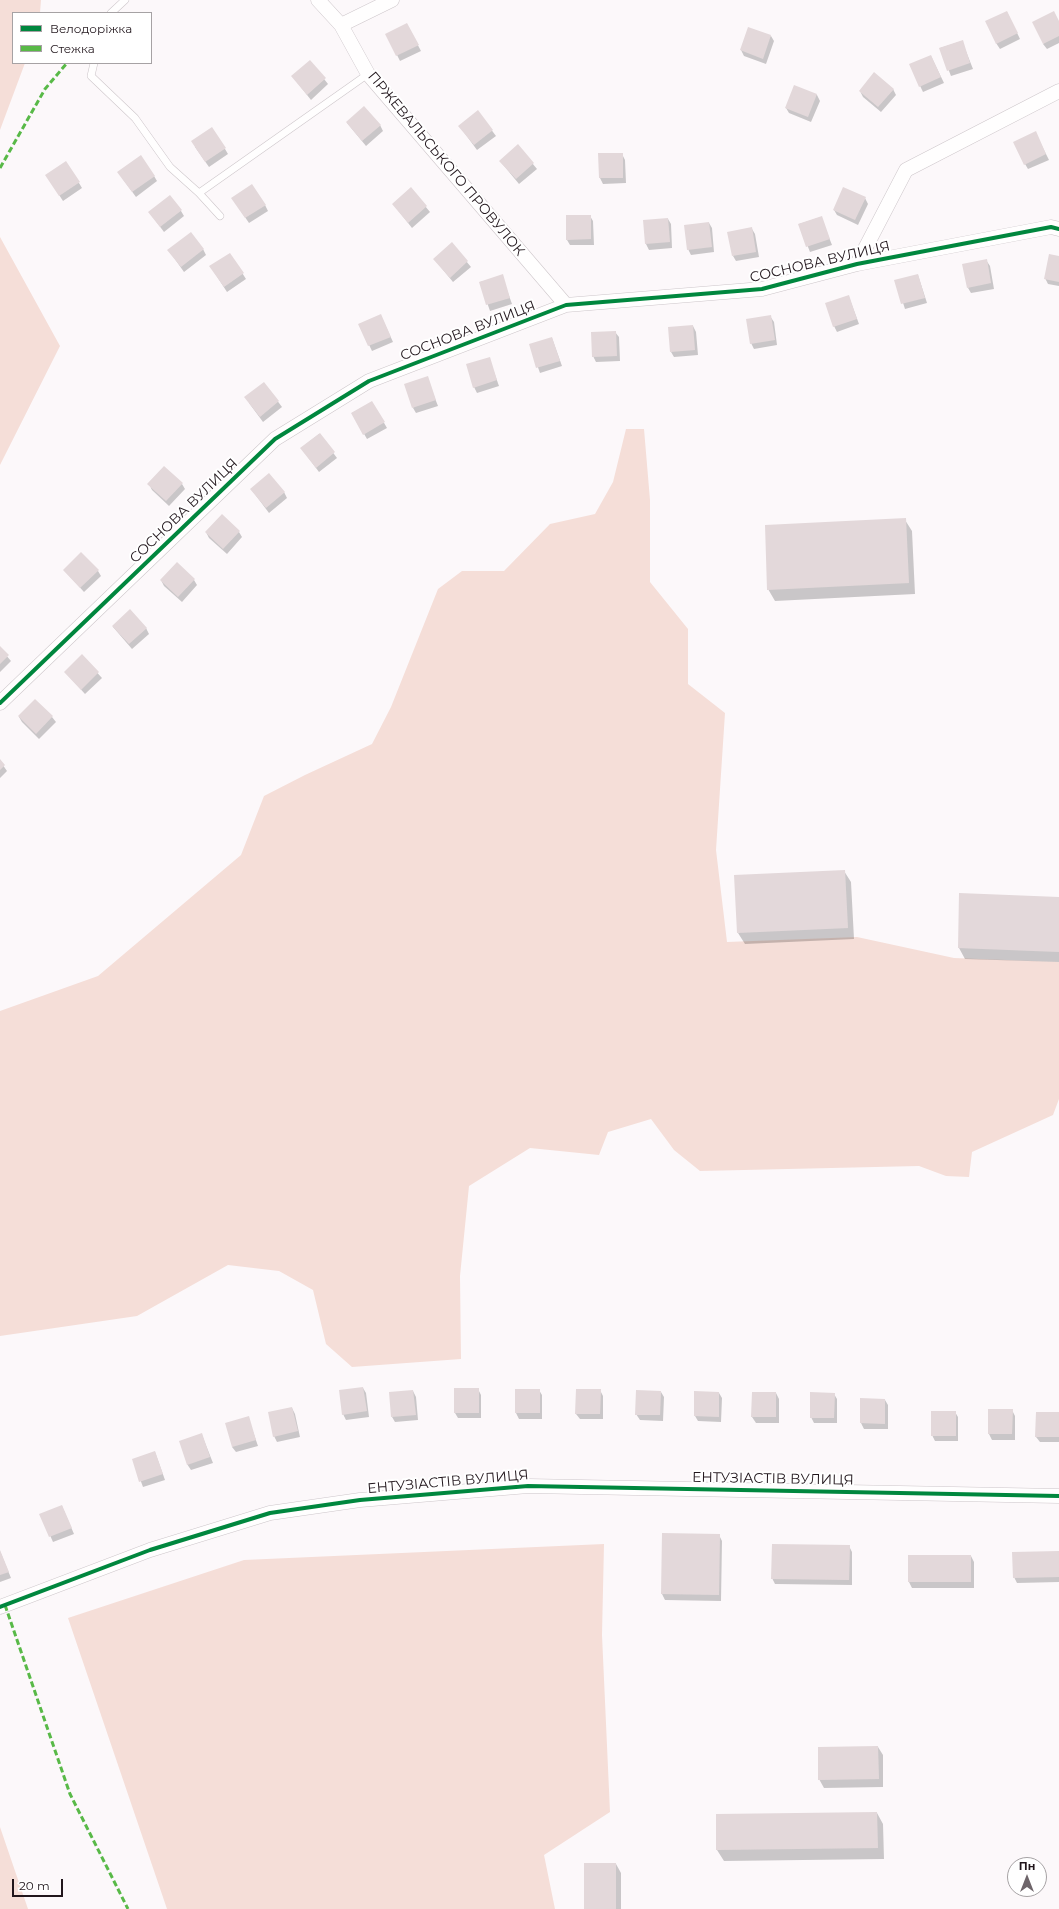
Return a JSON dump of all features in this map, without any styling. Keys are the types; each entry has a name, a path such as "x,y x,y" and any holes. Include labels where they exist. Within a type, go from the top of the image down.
{"street":[{"name":"ПРЖЕВАЛЬСЬКОГО ПРОВУЛОК","path":"318,0 341,25 368,74 566,306"},
{"path":"341,25 392,0"},
{"path":"857,264 906,170 1059,91"},
{"name":"СОСНОВА ВУЛИЦЯ","path":"0,703 275,438 369,381 566,306 762,289 857,264 1050,227 1059,229"},
{"name":"ЕНТУЗІАСТІВ ВУЛИЦЯ","path":"0,1607 150,1550 270,1513 360,1500 528,1486 1059,1496"}],"lane":[{"path":"112,12 125,0"},
{"path":"94,64 91,76 134,118 170,167 199,193 220,216"},
{"path":"199,193 368,74"}],"shaded area":[{"path":"0,0 41,0 40,12 12,12 12,64 25,64 0,130"},
{"path":"0,237 60,346 0,465"},
{"path":"626,429 644,429 650,500 650,582 688,629 688,684 725,713 716,850 727,942 857,937 954,958 1059,962 1059,1099 1053,1115 972,1152 969,1177 946,1176 919,1166 700,1171 674,1150 651,1119 608,1132 599,1155 530,1148 469,1186 460,1276 461,1359 352,1367 326,1344 313,1290 279,1271 228,1265 137,1316 0,1336 0,1011 98,976 241,855 264,796 372,744 391,707 438,589 462,571 504,571 550,524 595,514 613,482"},
{"path":"604,1544 602,1635 610,1812 544,1855 555,1909 167,1909 68,1618 244,1560"},
{"path":"0,1827 28,1909 0,1909"}],"building":[{"path":"1007,11 1018,33 996,44 985,21"},
{"path":"1054,11 1059,21 1059,36 1043,44 1032,22"},
{"path":"407,23 419,45 396,56 385,34"},
{"path":"748,27 771,35 763,59 740,50"},
{"path":"963,40 970,63 947,71 939,48"},
{"path":"931,55 941,77 919,87 909,64"},
{"path":"310,60 326,78 307,95 291,76"},
{"path":"874,72 894,89 878,107 859,91"},
{"path":"794,85 817,94 808,117 785,108"},
{"path":"364,106 381,125 362,141 346,122"},
{"path":"478,110 493,130 474,145 458,126"},
{"path":"212,127 226,148 205,162 191,141"},
{"path":"1036,131 1046,154 1024,165 1013,142"},
{"path":"518,144 534,163 516,179 499,161"},
{"path":"598,153 623,153 623,178 599,178"},
{"path":"141,155 155,176 132,192 117,172"},
{"path":"66,161 80,182 59,196 45,175"},
{"path":"252,184 266,205 245,218 231,198"},
{"path":"411,187 427,206 408,223 392,204"},
{"path":"843,187 866,197 855,220 833,210"},
{"path":"170,195 182,210 160,227 148,212"},
{"path":"566,215 591,215 591,239 566,240"},
{"path":"822,216 830,239 806,247 798,224"},
{"path":"668,218 670,242 645,244 643,220"},
{"path":"709,222 712,247 687,250 684,225"},
{"path":"752,227 756,252 732,256 727,232"},
{"path":"191,232 204,249 181,267 167,250"},
{"path":"452,242 468,261 450,278 433,259"},
{"path":"230,253 244,273 224,287 209,266"},
{"path":"1049,254 1059,256 1059,282 1044,279"},
{"path":"987,259 991,283 967,288 962,264"},
{"path":"503,274 510,298 486,305 479,282"},
{"path":"918,274 925,298 901,304 894,280"},
{"path":"849,295 857,319 833,327 825,303"},
{"path":"381,314 391,337 368,346 358,324"},
{"path":"771,315 775,340 750,344 746,319"},
{"path":"693,325 695,350 670,352 668,327"},
{"path":"616,331 617,356 592,357 591,332"},
{"path":"552,337 560,361 536,368 529,344"},
{"path":"490,357 497,380 473,388 466,364"},
{"path":"428,376 436,400 412,408 404,384"},
{"path":"264,382 279,401 260,417 244,397"},
{"path":"372,401 385,422 363,435 351,413"},
{"path":"320,433 335,452 316,468 300,448"},
{"path":"164,466 183,483 166,501 147,484"},
{"path":"269,473 285,492 266,508 250,489"},
{"path":"222,514 240,531 223,549 205,532"},
{"path":"906,518 909,583 767,590 765,525"},
{"path":"81,552 99,570 80,588 63,570"},
{"path":"177,562 195,579 178,597 160,580"},
{"path":"130,609 147,628 129,644 112,626"},
{"path":"0,646 9,655 0,664"},
{"path":"82,654 99,672 81,690 64,672"},
{"path":"35,699 53,716 36,734 18,716"},
{"path":"0,759 5,765 0,770"},
{"path":"845,870 848,928 737,933 734,875"},
{"path":"959,893 1059,897 1059,952 958,948"},
{"path":"363,1387 367,1411 342,1415 339,1390"},
{"path":"454,1388 479,1388 479,1413 454,1413"},
{"path":"515,1389 540,1389 540,1413 515,1413"},
{"path":"576,1389 601,1389 600,1414 575,1414"},
{"path":"413,1390 416,1415 391,1417 389,1392"},
{"path":"636,1390 661,1391 660,1415 635,1415"},
{"path":"694,1391 719,1392 719,1417 694,1416"},
{"path":"752,1392 776,1392 776,1417 751,1417"},
{"path":"810,1392 835,1393 834,1418 810,1418"},
{"path":"860,1398 885,1399 885,1424 860,1423"},
{"path":"292,1407 298,1431 273,1437 268,1412"},
{"path":"988,1409 1013,1409 1012,1434 988,1434"},
{"path":"931,1411 956,1411 956,1436 931,1436"},
{"path":"1036,1412 1059,1412 1059,1437 1035,1437"},
{"path":"249,1416 256,1440 232,1447 225,1423"},
{"path":"202,1433 210,1457 187,1465 179,1441"},
{"path":"155,1451 163,1474 139,1482 132,1459"},
{"path":"62,1505 72,1528 49,1537 39,1514"},
{"path":"662,1533 720,1534 719,1595 661,1594"},
{"path":"772,1544 850,1545 849,1580 771,1579"},
{"path":"0,1550 9,1572 0,1575"},
{"path":"1059,1551 1059,1577 1013,1578 1012,1552"},
{"path":"908,1555 971,1555 971,1582 908,1582"},
{"path":"878,1746 879,1779 818,1780 818,1747"},
{"path":"877,1812 878,1848 716,1850 716,1814"},
{"path":"584,1863 616,1863 616,1909 584,1909"}],"marked path":[{"path":"0,168 45,89 66,64"},
{"path":"5,1605 70,1794 128,1909"}],"cycle path":[{"path":"0,703 275,439 369,381 566,305 762,289 857,264 1051,227 1059,229"},
{"path":"0,1607 150,1550 270,1513 360,1500 528,1486 1059,1496"}]}
